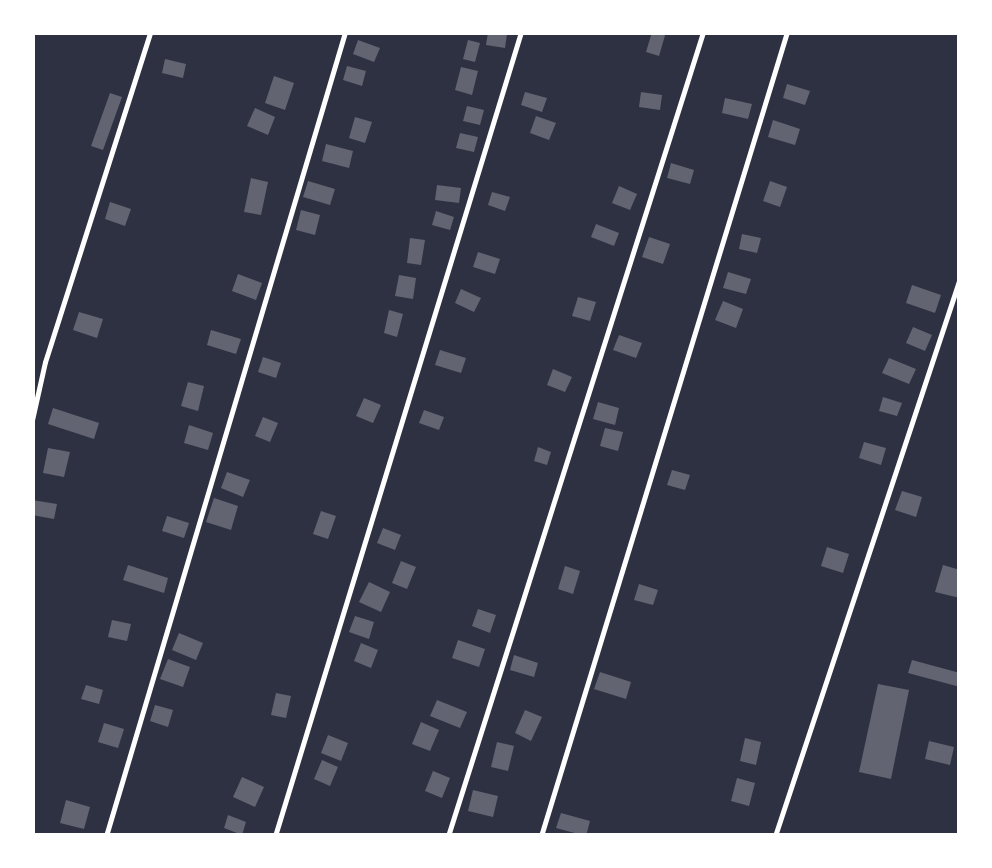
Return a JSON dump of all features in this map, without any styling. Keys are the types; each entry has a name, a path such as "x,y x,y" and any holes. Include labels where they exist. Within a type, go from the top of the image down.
{"street":[{"path":"32,420 45,362 150,32"},
{"path":"106,836 345,32"},
{"path":"274,836 521,32"},
{"path":"448,836 703,32"},
{"path":"541,836 787,32"},
{"path":"775,836 960,278"}],"building":[{"path":"488,32 507,34 505,48 486,45"},
{"path":"652,32 666,32 659,56 646,52"},
{"path":"358,40 380,48 374,62 353,54"},
{"path":"468,40 480,43 475,62 463,59"},
{"path":"165,59 186,64 183,78 162,73"},
{"path":"347,66 366,71 362,86 343,80"},
{"path":"461,67 478,71 472,95 455,90"},
{"path":"274,76 294,83 285,110 265,103"},
{"path":"787,84 810,91 805,105 783,98"},
{"path":"525,92 547,98 542,112 521,105"},
{"path":"641,92 662,95 660,110 639,107"},
{"path":"110,93 122,97 103,150 91,146"},
{"path":"725,98 752,104 748,119 722,113"},
{"path":"467,106 484,110 480,125 463,121"},
{"path":"255,108 275,117 268,135 247,126"},
{"path":"536,116 556,123 549,140 530,133"},
{"path":"355,117 372,122 365,143 349,138"},
{"path":"773,120 800,129 795,145 768,137"},
{"path":"460,133 478,137 474,152 456,148"},
{"path":"326,144 353,151 349,168 322,161"},
{"path":"671,163 694,170 690,184 667,178"},
{"path":"251,178 268,182 261,215 244,212"},
{"path":"308,181 335,189 330,205 303,197"},
{"path":"770,181 787,187 780,207 763,201"},
{"path":"437,185 461,188 459,203 435,200"},
{"path":"619,186 637,194 630,210 612,203"},
{"path":"492,192 510,197 505,211 488,205"},
{"path":"110,202 131,209 125,226 105,219"},
{"path":"301,210 320,215 315,235 296,230"},
{"path":"436,211 454,217 450,230 432,225"},
{"path":"596,224 619,233 614,246 591,237"},
{"path":"742,234 761,238 757,253 739,249"},
{"path":"649,237 670,244 663,264 642,257"},
{"path":"410,238 425,240 421,265 407,263"},
{"path":"478,252 500,259 495,274 473,267"},
{"path":"728,272 751,279 746,294 723,288"},
{"path":"238,274 262,283 256,300 232,291"},
{"path":"399,275 416,278 413,299 395,296"},
{"path":"912,285 941,295 935,313 906,303"},
{"path":"461,289 481,298 474,312 455,303"},
{"path":"578,297 596,302 590,321 572,316"},
{"path":"723,301 743,309 736,328 715,320"},
{"path":"389,310 403,314 397,337 384,333"},
{"path":"79,312 103,319 97,338 73,330"},
{"path":"913,327 932,335 925,351 906,343"},
{"path":"211,330 241,339 236,354 207,345"},
{"path":"619,335 642,343 636,358 613,350"},
{"path":"440,350 466,358 461,373 435,365"},
{"path":"263,357 281,363 276,378 258,372"},
{"path":"889,358 916,369 909,384 882,373"},
{"path":"553,369 572,377 565,392 547,385"},
{"path":"188,382 204,386 198,411 181,406"},
{"path":"883,397 902,403 897,416 879,411"},
{"path":"364,398 381,405 373,423 356,416"},
{"path":"598,402 619,408 615,425 593,419"},
{"path":"53,408 99,423 94,439 48,424"},
{"path":"424,410 444,417 439,430 419,423"},
{"path":"263,417 278,423 270,442 255,436"},
{"path":"189,425 213,433 208,450 184,443"},
{"path":"605,428 623,432 618,451 600,446"},
{"path":"864,442 886,448 881,465 859,458"},
{"path":"538,447 551,452 547,465 534,461"},
{"path":"48,448 70,452 64,477 43,473"},
{"path":"672,470 690,475 685,490 667,485"},
{"path":"227,472 250,480 243,497 221,488"},
{"path":"902,491 922,497 916,517 895,510"},
{"path":"214,498 238,506 231,530 206,522"},
{"path":"32,500 57,504 54,519 32,515"},
{"path":"321,511 336,516 328,539 313,534"},
{"path":"167,516 189,523 184,538 162,531"},
{"path":"383,528 401,535 395,550 377,543"},
{"path":"827,547 849,554 843,573 821,566"},
{"path":"401,561 416,567 407,589 392,583"},
{"path":"128,565 168,578 164,593 123,580"},
{"path":"943,565 960,570 960,598 935,592"},
{"path":"565,566 580,571 573,594 558,589"},
{"path":"369,582 390,592 381,612 359,602"},
{"path":"639,584 658,590 653,605 634,600"},
{"path":"478,609 496,615 490,633 472,626"},
{"path":"355,616 374,622 369,639 349,632"},
{"path":"112,620 131,624 127,641 108,637"},
{"path":"179,633 203,643 196,660 172,650"},
{"path":"458,640 485,649 479,667 452,658"},
{"path":"361,643 378,650 371,668 354,661"},
{"path":"514,655 538,663 534,677 510,670"},
{"path":"168,659 190,667 183,687 160,679"},
{"path":"912,660 960,673 960,687 908,673"},
{"path":"600,672 631,682 626,699 594,689"},
{"path":"878,684 909,690 891,779 859,772"},
{"path":"86,685 103,690 99,704 81,699"},
{"path":"276,693 291,696 286,718 271,715"},
{"path":"437,700 467,712 460,728 430,716"},
{"path":"155,705 173,710 168,727 150,721"},
{"path":"525,710 542,717 531,741 515,733"},
{"path":"421,722 439,730 430,751 412,744"},
{"path":"104,723 124,729 118,748 98,742"},
{"path":"328,735 348,743 341,761 321,753"},
{"path":"745,738 761,742 756,765 740,761"},
{"path":"929,741 954,747 950,765 925,759"},
{"path":"497,742 514,746 508,771 491,767"},
{"path":"322,760 338,767 330,786 314,779"},
{"path":"433,771 450,778 442,798 425,791"},
{"path":"242,777 264,787 255,807 233,797"},
{"path":"737,778 755,783 749,806 731,801"},
{"path":"473,790 498,796 493,817 468,811"},
{"path":"66,800 90,807 84,829 60,823"},
{"path":"561,813 590,821 586,836 556,828"},
{"path":"228,815 246,822 242,835 224,828"}]}
